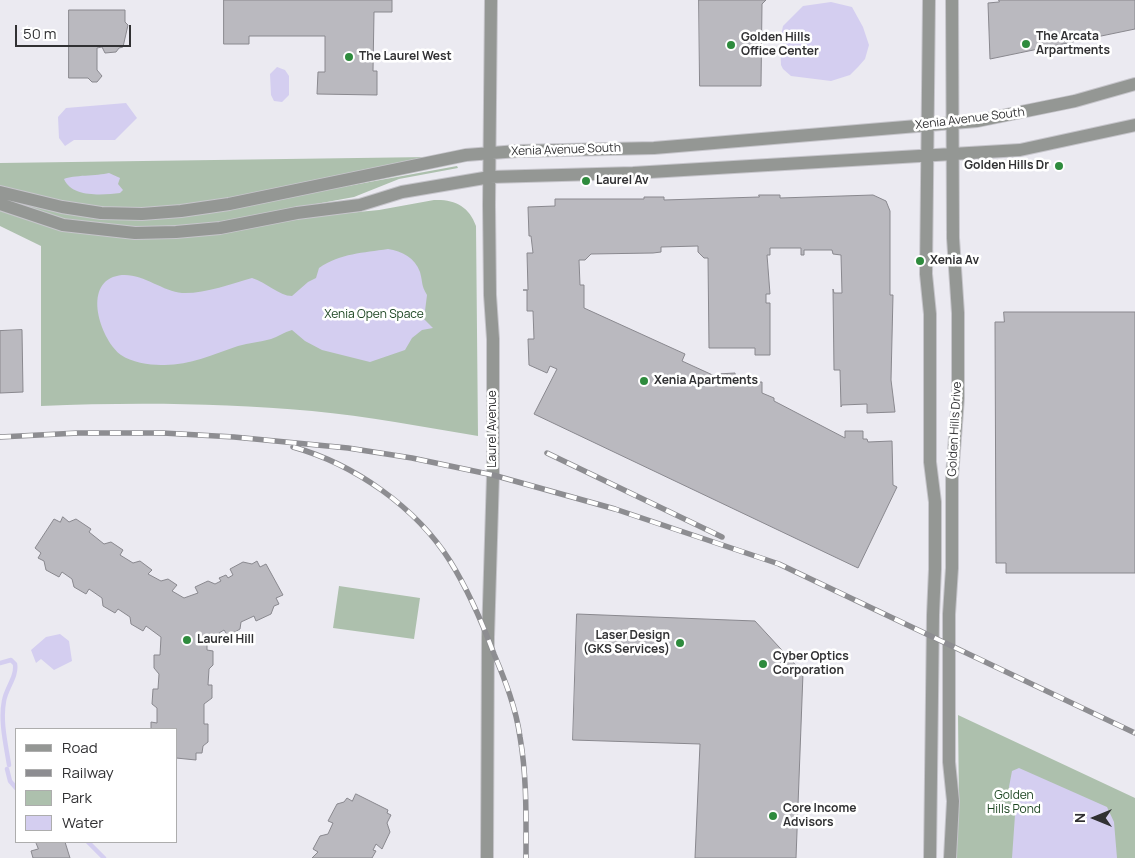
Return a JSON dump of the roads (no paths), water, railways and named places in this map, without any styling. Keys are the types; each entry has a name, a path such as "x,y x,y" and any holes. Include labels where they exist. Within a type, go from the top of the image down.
{"street":[{"name":"Laurel Avenue","path":"487,858 488,637 493,476 490,177 491,0"},
{"name":"Golden Hills Drive","path":"929,0 926,274 930,314 930,462 935,502 936,569 933,615 930,858"},
{"name":"Golden Hills Drive","path":"950,858 954,801 949,762 949,614 952,568 952,478 958,398 952,0"},
{"name":"Xenia Avenue South","path":"0,192 62,207 101,213 142,214 181,211 229,204 466,155 654,148 953,123 1075,102 1135,84"},
{"name":"Xenia Avenue South","path":"0,204 63,225 127,232 176,232 220,228 296,213 360,204 402,192 490,177 633,172 1020,150 1135,125"}],"water":[{"path":"831,2 852,7 863,27 869,45 865,59 850,75 831,81 791,76 781,65 780,40 783,26 803,6"},
{"path":"277,67 285,70 289,76 289,95 282,102 274,101 271,95 270,74"},
{"path":"126,103 137,118 115,140 74,140 65,146 59,138 58,117 66,108"},
{"path":"109,173 120,178 118,184 123,190 120,193 89,194 81,192 68,185 64,179 73,177"},
{"path":"388,249 398,251 407,256 418,267 427,295 424,319 433,328 422,330 412,338 405,350 370,362 322,350 305,341 292,330 271,339 238,346 190,362 171,365 146,364 121,355 114,348 102,327 97,303 99,292 104,283 113,277 131,275 182,293 208,290 252,278 282,294 292,296 308,282 316,278 319,268 327,263 352,254"},
{"path":"60,634 69,641 72,661 54,670 41,659 36,663 31,650 46,637"},
{"name":"Golden Hills Pond","path":"1019,768 1107,807 1114,822 1117,858 1012,858 1015,815 1009,787 1012,771"}],"waterway":[{"path":"0,663 11,660 15,664 3,709 4,733 9,765"},
{"path":"7,769 10,781 15,787"},
{"path":"89,843 104,858"}],"railway":[{"path":"0,437 78,433 163,433 234,437 348,448 412,458 493,475 615,509 779,564 1135,733"},
{"path":"293,447 338,464 382,490 420,523 436,541 457,572 485,630 516,715 524,767 526,858"},
{"path":"547,453 722,537"}],"place":[{"name":"The Arcata Arpartments","path":"1026,44"},
{"name":"Golden Hills Office Center","path":"731,45"},
{"name":"The Laurel West","path":"349,57"},
{"name":"Golden Hills Dr","path":"1059,166"},
{"name":"Laurel Av","path":"586,181"},
{"name":"Xenia Av","path":"920,261"},
{"name":"Xenia Apartments","path":"644,381"},
{"name":"Laurel Hill","path":"187,640"},
{"name":"Laser Design (GKS Services)","path":"680,643"},
{"name":"Cyber Optics Corporation","path":"763,664"},
{"name":"Core Income Advisors","path":"773,816"}],"park label":[{"name":"Xenia Open Space","path":"374,315"}]}
